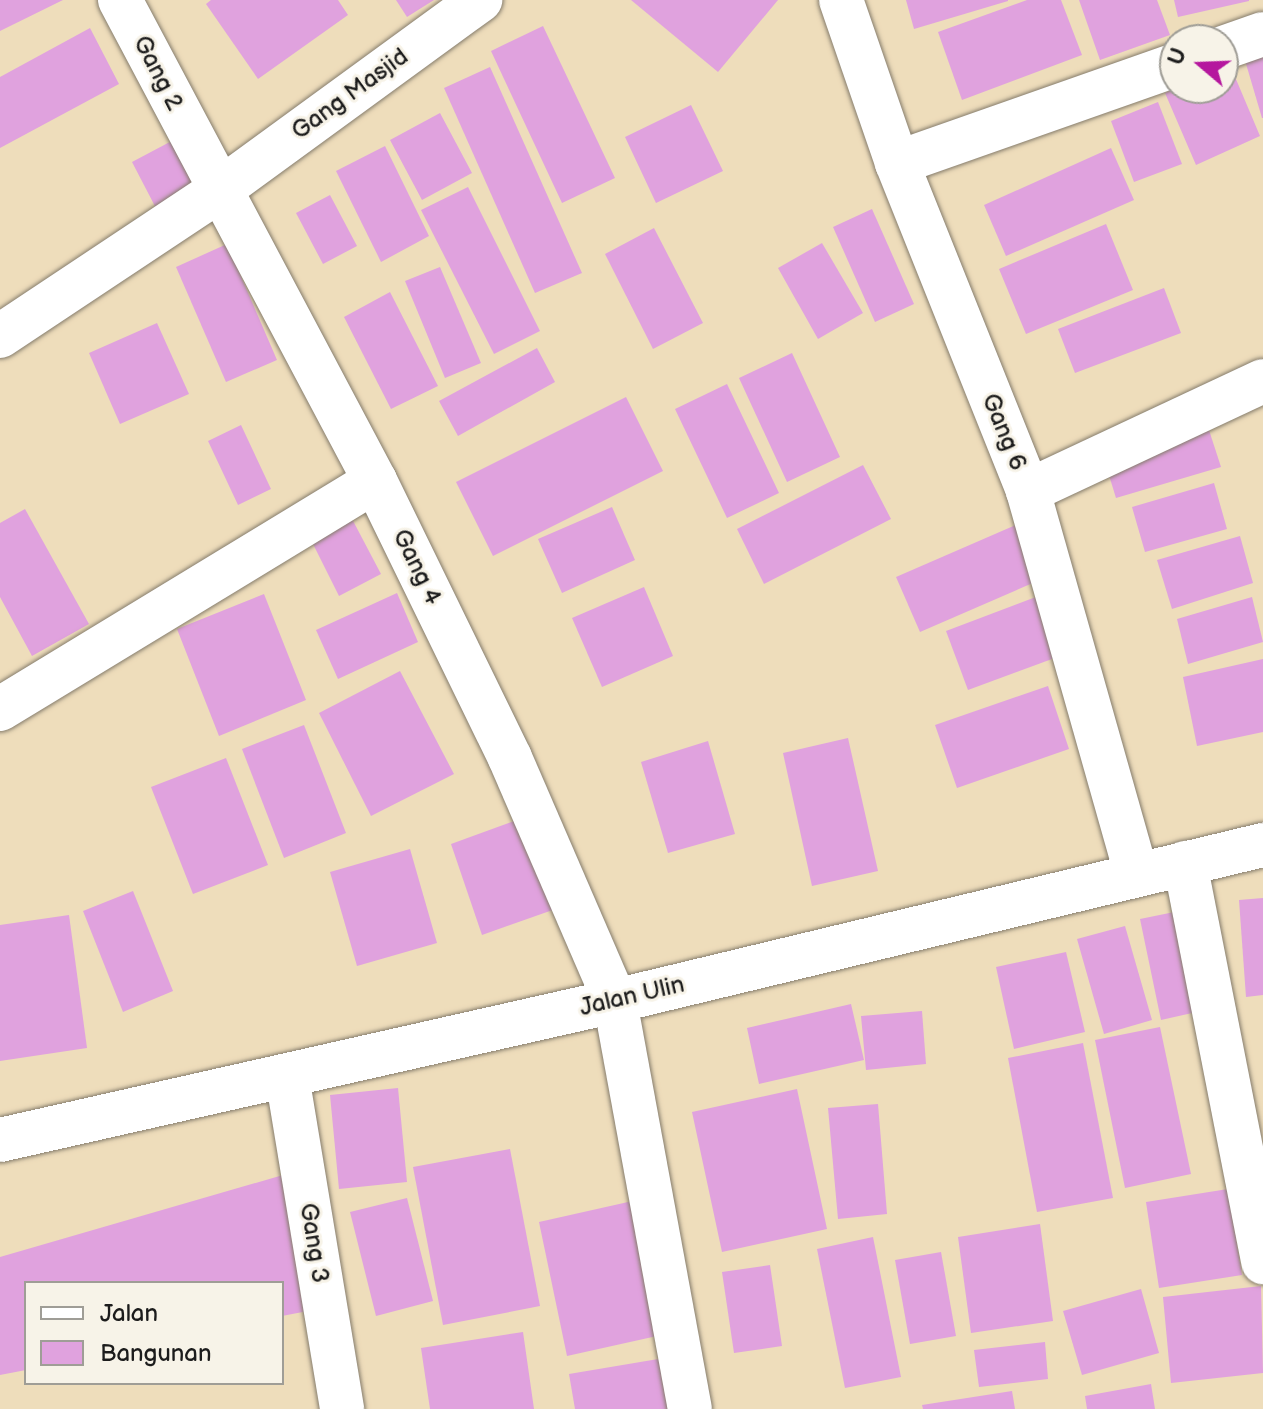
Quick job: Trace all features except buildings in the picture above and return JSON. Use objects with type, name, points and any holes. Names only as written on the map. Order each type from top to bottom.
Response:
[{"type":"street","name":"Gang 2","points":[[120,0],[195,146]]},
{"type":"street","name":"Gang Masjid","points":[[0,336],[221,189],[480,0]]},
{"type":"street","name":"Gang 6","points":[[841,0],[897,163],[1028,491],[1137,875]]},
{"type":"street","points":[[1239,42],[1263,34]]},
{"type":"street","points":[[897,163],[1159,71]]},
{"type":"street","name":"Gang 4","points":[[195,146],[221,189],[375,481],[510,758],[615,1001],[690,1409]]},
{"type":"street","points":[[1028,491],[1263,381]]},
{"type":"street","points":[[0,709],[375,481]]},
{"type":"street","name":"Jalan Ulin","points":[[0,1140],[615,1001],[1263,845]]},
{"type":"street","points":[[1185,863],[1261,1242]]},
{"type":"street","name":"Gang 3","points":[[287,1076],[342,1409]]}]
